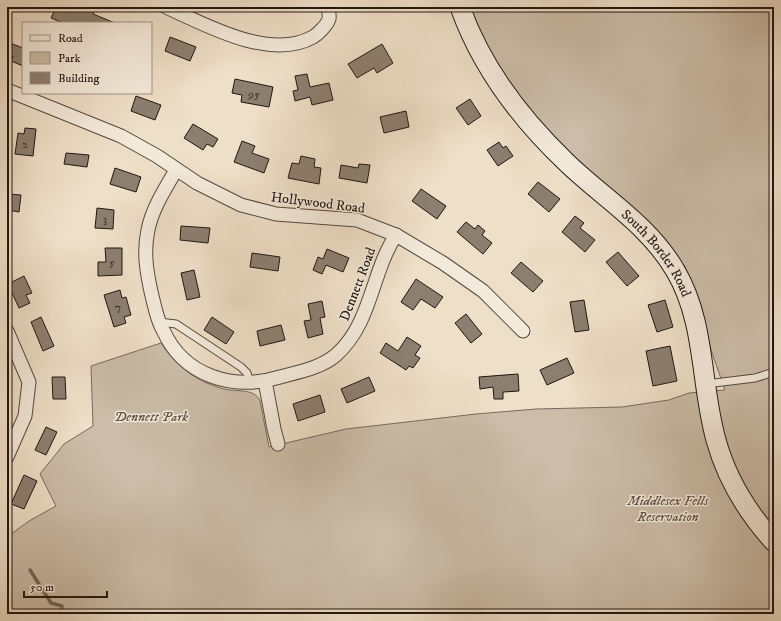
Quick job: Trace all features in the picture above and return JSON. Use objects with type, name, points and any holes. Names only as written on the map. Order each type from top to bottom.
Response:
[{"type":"main road","name":"South Border Road","points":[[460,7],[480,52],[501,87],[528,122],[566,162],[634,220],[667,257],[683,283],[691,304],[700,338],[715,439],[725,469],[742,501],[774,542]]},
{"type":"street","points":[[166,7],[238,37],[269,46],[304,42],[318,35],[328,13]]},
{"type":"street","name":"Hollywood Road","points":[[7,90],[122,136],[157,156],[176,170],[216,194],[248,207],[287,215],[349,219],[372,224],[396,235],[443,263],[483,291],[522,331]]},
{"type":"street","name":"Dennett Road","points":[[176,170],[153,213],[149,225],[146,244],[146,268],[159,322],[172,347],[184,359],[200,371],[223,380],[239,383],[265,381],[324,363],[345,346],[362,318],[388,248],[396,235]]},
{"type":"street","points":[[7,331],[29,382],[25,416],[7,457]]},
{"type":"street","points":[[265,381],[278,444]]},
{"type":"lane","points":[[159,322],[176,324],[242,367],[247,373],[250,383]]},
{"type":"lane","points":[[706,384],[755,378],[774,372]]},
{"type":"green space","name":"Middlesex Fells Reservation","points":[[470,7],[774,7],[774,614],[7,614],[7,537],[29,521],[56,506],[40,474],[64,444],[93,426],[91,366],[161,343],[180,366],[196,377],[214,386],[229,390],[250,392],[258,397],[269,447],[346,429],[476,414],[536,409],[622,407],[669,400],[689,393],[725,390],[711,350],[701,305],[685,267],[672,249],[556,142],[509,83],[482,36]]},
{"type":"building","points":[[56,7],[96,7],[93,14],[113,22],[61,22],[51,18]]},
{"type":"building","points":[[170,37],[196,47],[190,61],[165,51]]},
{"type":"building","points":[[7,42],[22,48],[22,66],[11,61],[13,56],[7,54]]},
{"type":"building","points":[[382,44],[393,63],[377,73],[374,68],[357,78],[348,64]]},
{"type":"building","points":[[307,74],[310,87],[329,83],[333,100],[312,105],[310,97],[295,101],[293,91],[298,90],[295,76]]},
{"type":"building","points":[[235,79],[273,87],[269,107],[241,102],[242,95],[232,93]]},
{"type":"building","points":[[136,96],[161,105],[155,120],[131,111]]},
{"type":"building","points":[[470,99],[481,116],[468,125],[456,108]]},
{"type":"building","points":[[406,111],[409,127],[384,133],[380,117]]},
{"type":"building","points":[[193,124],[218,139],[213,147],[207,144],[203,150],[184,138]]},
{"type":"building","points":[[25,128],[36,129],[33,156],[15,154],[18,133],[24,134]]},
{"type":"building","points":[[242,141],[255,146],[252,153],[269,159],[264,173],[234,162]]},
{"type":"building","points":[[499,142],[503,148],[506,146],[513,156],[498,166],[487,150]]},
{"type":"building","points":[[66,153],[89,155],[87,167],[64,164]]},
{"type":"building","points":[[301,156],[315,159],[314,167],[321,168],[319,184],[288,178],[292,163],[299,164]]},
{"type":"building","points":[[359,164],[370,165],[367,183],[339,178],[341,165],[358,168]]},
{"type":"building","points":[[115,168],[141,177],[136,192],[110,184]]},
{"type":"building","points":[[538,182],[560,199],[549,212],[528,194]]},
{"type":"building","points":[[421,189],[446,206],[437,219],[412,201]]},
{"type":"building","points":[[9,194],[21,195],[19,212],[8,210]]},
{"type":"building","points":[[97,208],[114,210],[113,229],[95,228]]},
{"type":"building","points":[[575,216],[584,223],[580,228],[595,240],[585,252],[562,232]]},
{"type":"building","points":[[466,222],[475,229],[478,225],[485,231],[482,235],[492,243],[483,254],[457,232]]},
{"type":"building","points":[[181,226],[210,228],[208,243],[180,240]]},
{"type":"building","points":[[105,248],[122,248],[122,275],[98,276],[98,262],[106,262]]},
{"type":"building","points":[[327,249],[349,258],[343,272],[326,265],[322,274],[313,270],[318,257],[323,259]]},
{"type":"building","points":[[618,252],[639,276],[627,286],[606,262]]},
{"type":"building","points":[[252,253],[280,257],[278,271],[250,267]]},
{"type":"building","points":[[521,262],[543,281],[533,292],[511,273]]},
{"type":"building","points":[[194,270],[200,297],[187,300],[181,273]]},
{"type":"building","points":[[24,276],[32,293],[26,295],[30,303],[19,308],[8,284]]},
{"type":"building","points":[[416,279],[443,297],[435,308],[421,299],[413,310],[401,302]]},
{"type":"building","points":[[120,290],[122,298],[126,297],[131,315],[124,317],[126,323],[114,327],[104,295]]},
{"type":"building","points":[[584,300],[589,330],[575,332],[570,302]]},
{"type":"building","points":[[665,300],[673,327],[657,332],[648,305]]},
{"type":"building","points":[[322,301],[325,317],[320,318],[323,334],[308,338],[304,321],[311,320],[308,304]]},
{"type":"building","points":[[466,314],[482,334],[471,343],[455,323]]},
{"type":"building","points":[[41,317],[54,346],[43,351],[31,322]]},
{"type":"building","points":[[212,317],[234,332],[226,344],[204,330]]},
{"type":"building","points":[[281,325],[285,340],[260,346],[257,331]]},
{"type":"building","points":[[407,337],[421,346],[415,355],[420,358],[413,368],[409,366],[406,370],[380,353],[386,343],[398,351]]},
{"type":"building","points":[[670,346],[677,381],[653,386],[646,351]]},
{"type":"building","points":[[567,358],[574,373],[547,385],[540,370]]},
{"type":"building","points":[[518,374],[519,391],[503,392],[503,399],[494,399],[493,387],[480,389],[479,377]]},
{"type":"building","points":[[52,377],[65,377],[66,399],[53,399]]},
{"type":"building","points":[[369,377],[375,391],[347,403],[341,389]]},
{"type":"building","points":[[320,395],[325,412],[298,421],[293,404]]},
{"type":"building","points":[[46,427],[57,432],[46,455],[35,450]]},
{"type":"building","points":[[24,475],[37,481],[24,509],[11,504]]},
{"type":"waterway","points":[[30,570],[51,603],[62,606],[60,614]]},
{"type":"park label","name":"Dennett Park","points":[[151,416]]}]
